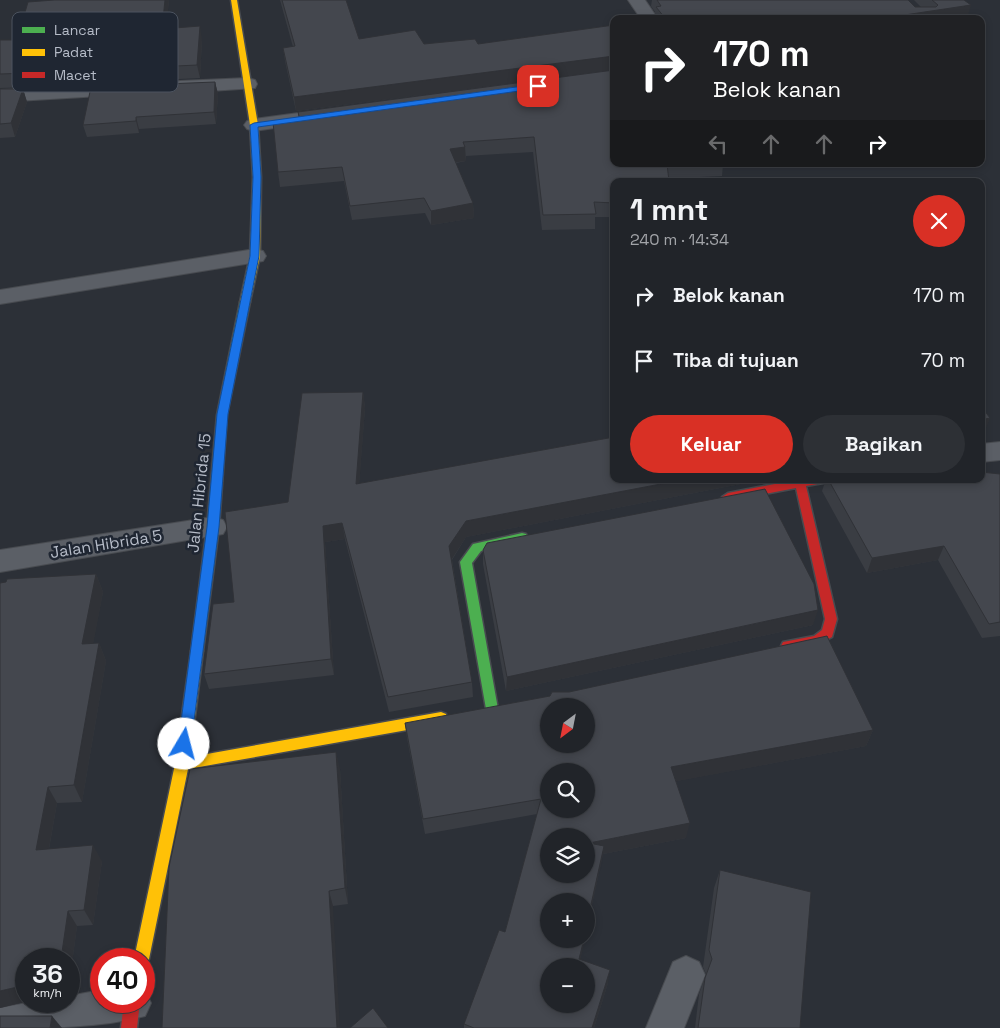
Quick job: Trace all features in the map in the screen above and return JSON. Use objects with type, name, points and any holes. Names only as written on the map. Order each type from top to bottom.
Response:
[{"type":"street","name":"Jalan Hibrida 15","points":[[143,948],[182,764],[213,527],[222,414],[255,256],[257,177],[254,125],[234,0]]},
{"type":"street","points":[[636,0],[647,15]]},
{"type":"street","points":[[178,87],[248,84]]},
{"type":"street","points":[[0,96],[77,92]]},
{"type":"street","points":[[254,125],[351,112]]},
{"type":"street","points":[[0,297],[255,256]]},
{"type":"street","points":[[985,453],[1000,451]]},
{"type":"street","points":[[712,500],[800,483],[831,619],[828,633],[817,640],[779,647]]},
{"type":"street","name":"Jalan Hibrida 5","points":[[0,561],[213,527]]},
{"type":"street","points":[[492,709],[466,562],[477,548],[536,535]]},
{"type":"street","points":[[182,764],[454,716]]},
{"type":"street","points":[[665,1028],[686,974]]},
{"type":"street","points":[[0,1027],[115,1013]]},
{"type":"building","points":[[54,0],[165,0],[164,12],[25,12],[28,2]]},
{"type":"building","points":[[282,0],[346,0],[359,39],[415,30],[424,44],[475,39],[478,44],[610,26],[610,57],[294,97],[283,48],[295,46]]},
{"type":"building","points":[[657,0],[908,0],[915,7],[936,7],[938,5],[932,0],[964,0],[971,5],[905,15],[663,15],[656,7],[661,6]]},
{"type":"building","points":[[200,26],[197,65],[178,66],[178,28]]},
{"type":"building","points":[[0,40],[12,40],[12,74],[0,74]]},
{"type":"building","points":[[610,71],[610,167],[667,167],[669,178],[610,178],[610,203],[594,202],[596,214],[543,215],[534,137],[463,142],[465,147],[450,149],[473,203],[431,211],[424,198],[350,206],[342,167],[278,172],[273,122],[300,120],[298,112]]},
{"type":"building","points":[[215,82],[214,112],[136,117],[136,121],[83,125],[90,92],[178,92],[178,83]]},
{"type":"building","points":[[0,89],[12,89],[12,92],[22,92],[11,123],[0,124]]},
{"type":"building","points":[[363,392],[356,484],[610,438],[610,483],[666,483],[466,521],[449,546],[472,682],[388,697],[342,523],[323,526],[331,659],[204,674],[213,604],[234,602],[225,512],[288,502],[302,393]]},
{"type":"building","points":[[985,411],[990,418],[985,419]]},
{"type":"building","points":[[985,472],[1000,474],[1000,622],[989,624],[944,546],[872,558],[830,483],[985,483]]},
{"type":"building","points":[[765,489],[814,584],[818,610],[507,677],[483,550],[487,543]]},
{"type":"building","points":[[96,574],[82,644],[99,643],[74,785],[48,787],[36,850],[93,845],[84,910],[68,911],[63,948],[15,948],[15,988],[0,991],[0,583],[6,582],[7,579]]},
{"type":"building","points":[[827,636],[873,730],[671,767],[690,823],[595,842],[595,828],[540,828],[540,883],[595,883],[595,844],[604,846],[594,893],[540,893],[540,948],[582,948],[579,958],[540,958],[540,1013],[595,1013],[595,965],[610,970],[592,1028],[474,1028],[464,1024],[499,930],[505,932],[540,803],[540,818],[595,818],[595,763],[540,763],[540,799],[423,819],[405,723],[550,696],[552,692],[569,692]]},
{"type":"building","points":[[336,752],[345,888],[329,891],[337,1028],[162,1028],[169,867],[190,769]]},
{"type":"building","points":[[720,870],[811,892],[800,1028],[698,1028],[705,978],[712,959],[709,950]]},
{"type":"building","points":[[373,1008],[388,1028],[350,1028]]},
{"type":"building","points":[[0,1016],[52,1016],[50,1028],[0,1028]]},
{"type":"traffic: fast","points":[[197,651],[213,527],[222,415],[245,302]]},
{"type":"traffic: fast","points":[[492,709],[466,562],[477,547],[522,537]]},
{"type":"traffic: slow","points":[[234,0],[254,125],[257,177],[255,256],[245,302]]},
{"type":"traffic: slow","points":[[143,948],[182,764],[197,651]]},
{"type":"traffic: slow","points":[[182,764],[441,718]]},
{"type":"traffic: jam","points":[[787,646],[817,640],[828,633],[831,619],[800,483]]},
{"type":"traffic: jam","points":[[728,497],[803,483]]},
{"type":"traffic: jam","points":[[129,1028],[131,1013]]},
{"type":"route","points":[[184,744],[213,527],[222,414],[255,256],[257,177],[254,125],[538,86]]}]
